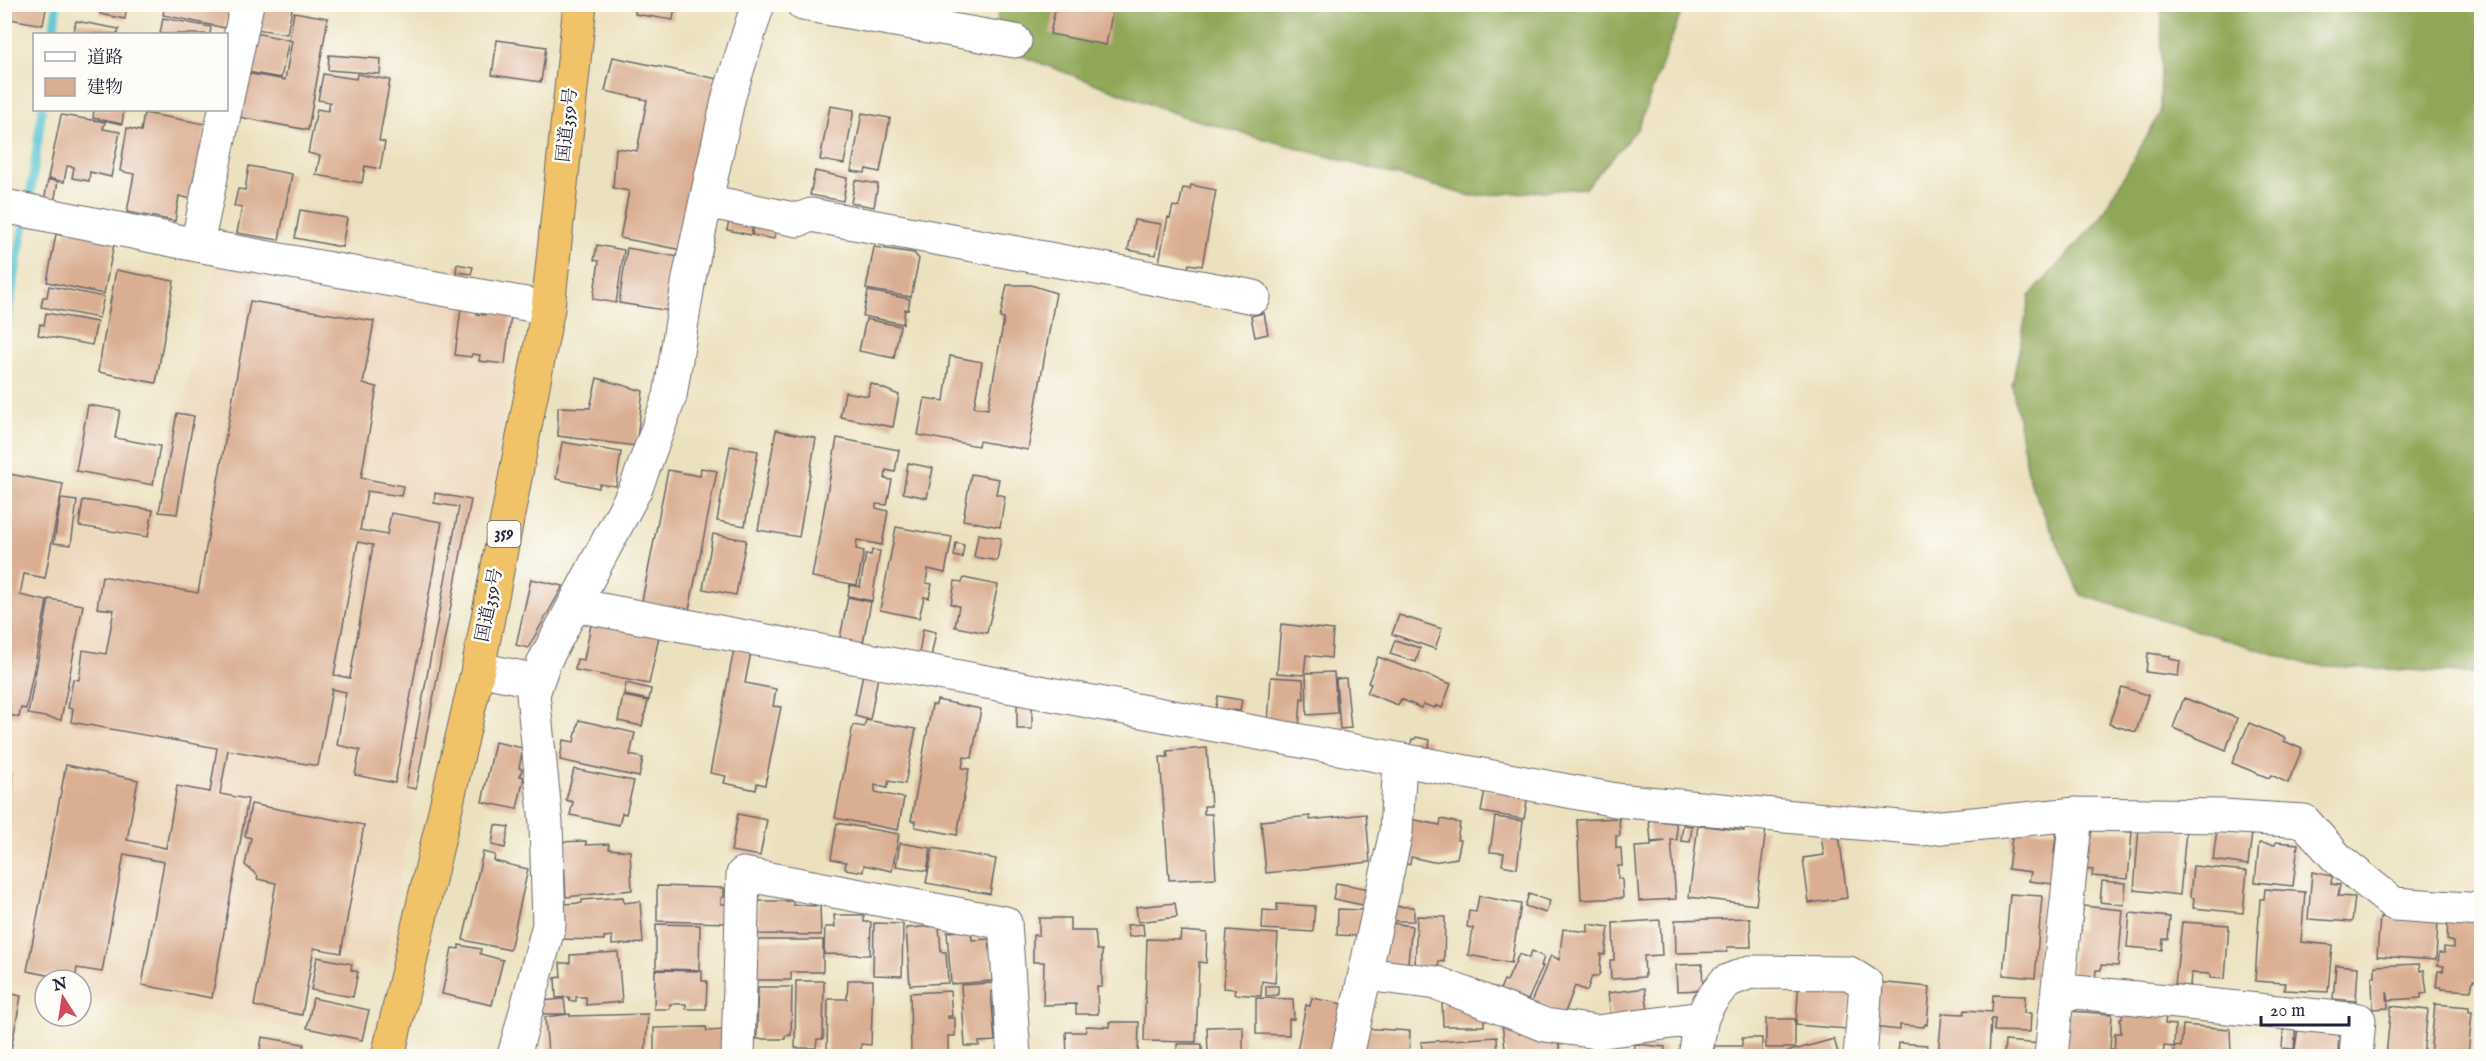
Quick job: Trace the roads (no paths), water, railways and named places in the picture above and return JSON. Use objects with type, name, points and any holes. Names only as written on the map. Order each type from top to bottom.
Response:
[{"type":"highway","name":"国道359号","points":[[388,1056],[478,669],[548,308],[580,4]]},
{"type":"street","points":[[228,94],[247,4]]},
{"type":"street","points":[[514,1056],[549,926],[546,823],[533,694],[544,662],[636,488],[670,396],[689,278],[729,96],[758,4]]},
{"type":"street","points":[[803,4],[1015,41]]},
{"type":"street","points":[[197,245],[225,111]]},
{"type":"street","points":[[706,201],[798,220],[811,215],[823,217],[1254,297]]},
{"type":"street","points":[[4,206],[197,245],[548,308]]},
{"type":"street","points":[[575,605],[1616,800],[1921,829],[2076,814],[2223,816],[2304,821],[2337,858],[2394,904],[2481,910]]},
{"type":"street","points":[[478,669],[537,681]]},
{"type":"street","points":[[1347,1056],[1396,832],[1400,760]]},
{"type":"street","points":[[2051,1056],[2076,814]]},
{"type":"street","points":[[738,1056],[744,874],[1005,923],[1014,1056]]},
{"type":"street","points":[[1695,1056],[1702,1018],[1709,1003],[1725,982],[1750,972],[1849,973],[1866,984],[1860,1056]]},
{"type":"street","points":[[1365,974],[1437,983],[1545,1025],[1597,1032],[1702,1018]]},
{"type":"street","points":[[2057,1000],[2075,992],[2359,1020],[2356,1056]]},
{"type":"waterway","points":[[53,33],[57,4]]},
{"type":"waterway","points":[[30,197],[42,111]]},
{"type":"waterway","points":[[4,336],[25,219]]}]
